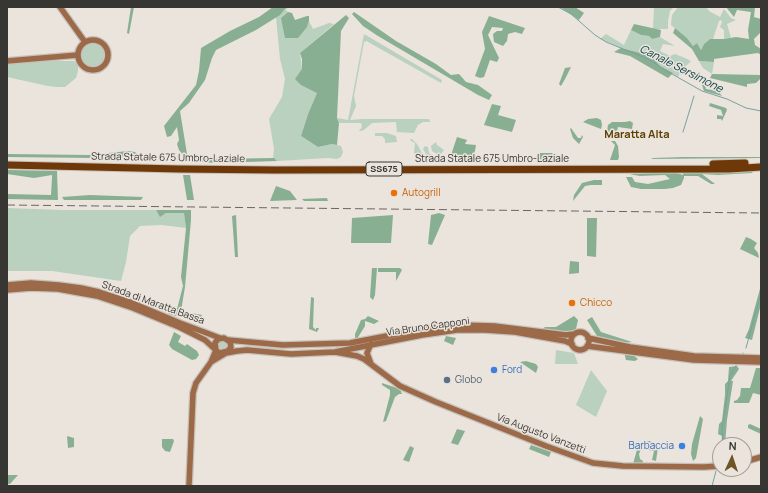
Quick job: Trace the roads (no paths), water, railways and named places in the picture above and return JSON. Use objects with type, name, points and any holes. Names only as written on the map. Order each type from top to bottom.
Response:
[{"type":"highway","name":"Strada Statale 675 Umbro-Laziale","points":[[7,160],[199,166],[684,164],[761,162]]},
{"type":"highway","name":"Strada Statale 675 Umbro-Laziale","points":[[7,165],[259,170],[729,169],[761,167]]},
{"type":"main road","points":[[60,7],[84,42]]},
{"type":"main road","points":[[93,39],[104,43],[109,52],[107,62],[99,69],[89,69],[80,62],[78,55],[84,42],[93,39]]},
{"type":"main road","points":[[7,61],[78,55]]},
{"type":"main road","name":"Strada di Maratta Bassa","points":[[7,285],[31,283],[58,285],[93,291],[130,302],[220,338]]},
{"type":"main road","name":"Strada di Maratta Bassa","points":[[7,290],[32,288],[58,289],[97,296],[133,308],[178,327],[206,340],[216,350]]},
{"type":"main road","name":"Via Bruno Capponi","points":[[228,340],[283,345],[336,344],[372,340],[434,327],[459,325],[494,326],[566,335],[578,332],[584,333],[588,338],[630,347],[694,356],[761,358]]},
{"type":"main road","name":"Via Bruno Capponi","points":[[226,353],[247,350],[291,354],[335,352],[422,335],[457,330],[485,330],[515,332],[565,341],[578,349],[583,349],[587,346],[694,360],[761,362]]},
{"type":"main road","points":[[572,344],[574,334]]},
{"type":"main road","points":[[189,486],[193,393],[196,382],[211,362],[216,350],[215,343],[220,338],[228,340],[231,347],[226,353],[211,362]]},
{"type":"main road","points":[[587,346],[588,338]]},
{"type":"main road","points":[[335,352],[338,348],[336,344]]},
{"type":"main road","points":[[371,344],[367,353],[371,364]]},
{"type":"main road","points":[[216,350],[220,353],[226,353]]},
{"type":"main road","name":"Via Augusto Vanzetti","points":[[335,352],[357,356],[371,364],[400,386],[436,402],[593,463],[623,466],[712,466]]},
{"type":"waterway","name":"Canale Sersimone","points":[[558,7],[571,14],[595,35],[606,42],[648,59],[702,91],[727,99],[746,108],[761,111]]},
{"type":"waterway","points":[[683,132],[694,96]]},
{"type":"waterway","points":[[746,348],[761,293]]},
{"type":"waterway","points":[[722,437],[722,429],[730,376],[737,364]]},
{"type":"waterway","points":[[712,486],[714,477]]},
{"type":"railway","points":[[7,205],[761,213]]},
{"type":"place","name":"Autogrill","points":[[394,193]]},
{"type":"place","name":"Chicco","points":[[572,303]]},
{"type":"place","name":"Ford","points":[[494,370]]},
{"type":"place","name":"Globo","points":[[447,380]]},
{"type":"place","name":"Barbaccia","points":[[682,446]]},
{"type":"district","name":"Maratta Alta","points":[[637,135]]}]
